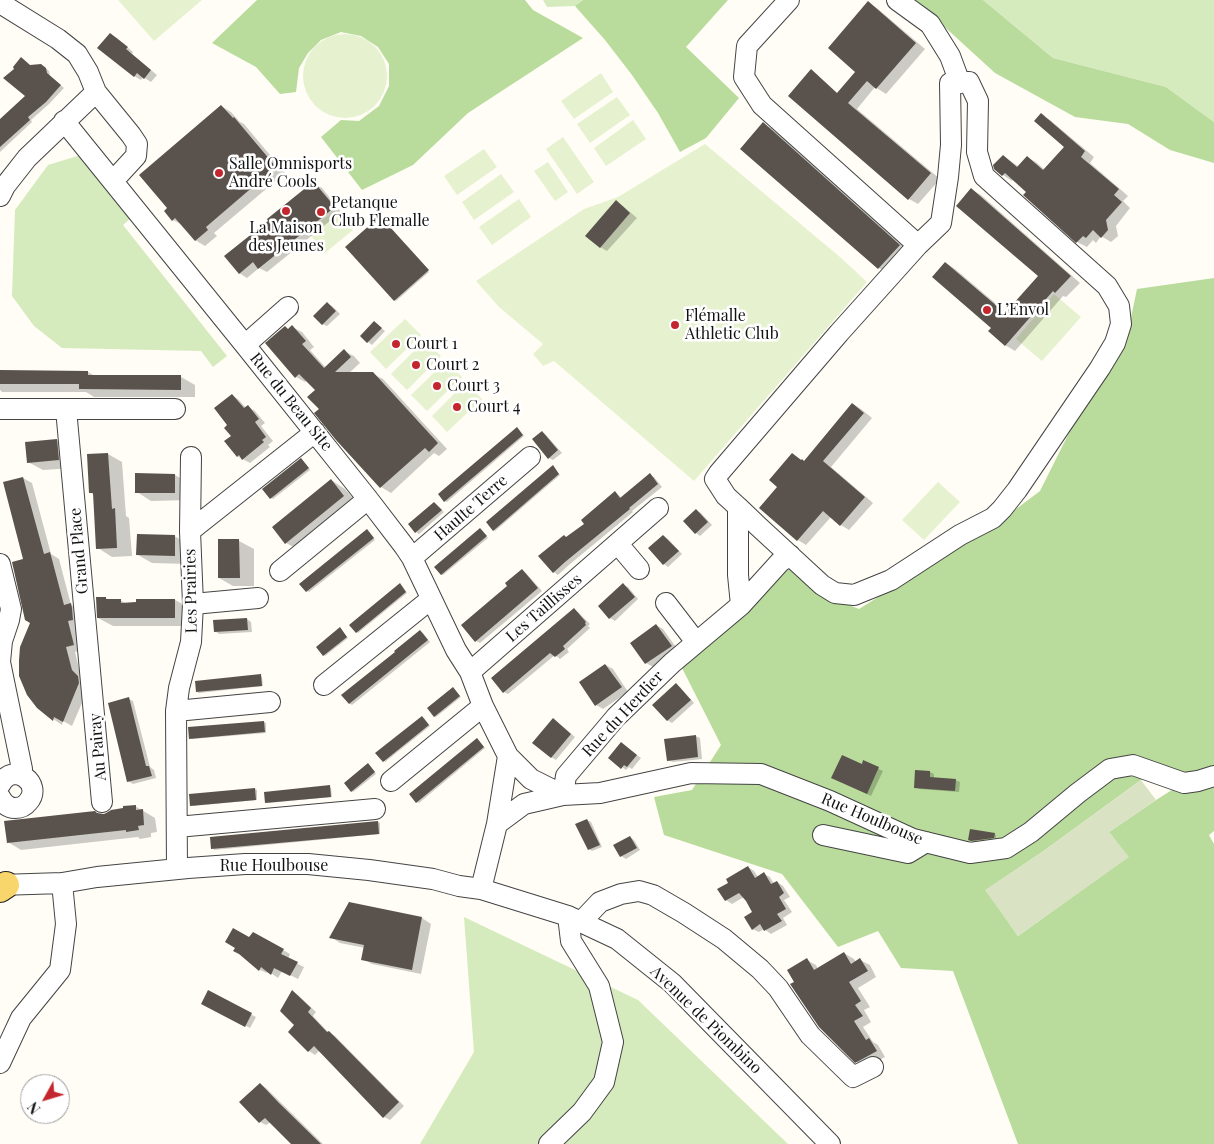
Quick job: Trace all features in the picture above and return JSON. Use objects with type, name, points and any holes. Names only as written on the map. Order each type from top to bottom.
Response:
[{"type":"street","points":[[789,0],[747,46],[744,77],[762,105],[918,244]]},
{"type":"street","points":[[897,0],[930,24],[950,56],[960,83]]},
{"type":"street","points":[[0,3],[58,39],[77,54],[88,72],[96,92],[137,144],[136,156],[112,181]]},
{"type":"street","points":[[969,82],[978,101],[977,152],[984,176],[1107,286],[1119,306],[1121,324],[1115,343],[1017,490],[993,518],[960,535],[891,580],[854,595],[834,593],[822,585],[726,496],[715,479],[839,333],[918,244],[941,223],[951,144],[950,84],[960,83],[969,82]]},
{"type":"street","points":[[0,196],[5,186],[27,158],[96,92]]},
{"type":"street","name":"Rue du Beau Site","points":[[64,121],[315,432],[404,546],[412,558],[456,650],[470,672],[483,706]]},
{"type":"street","points":[[245,345],[288,307]]},
{"type":"street","points":[[0,409],[175,409]]},
{"type":"street","name":"Grand Place","points":[[66,410],[93,692]]},
{"type":"street","name":"Les Prairies","points":[[177,869],[176,711],[179,688],[191,642],[193,604],[190,531],[315,432]]},
{"type":"street","points":[[190,531],[191,457]]},
{"type":"street","name":"Haulte Terre","points":[[412,558],[530,457]]},
{"type":"street","points":[[280,571],[368,499]]},
{"type":"street","points":[[738,507],[738,575],[741,605]]},
{"type":"street","name":"Les Taillisses","points":[[470,672],[658,508]]},
{"type":"street","points":[[618,544],[639,569]]},
{"type":"street","name":"Rue du Herdier","points":[[562,795],[566,776],[616,717],[672,663],[741,605],[780,562],[790,555]]},
{"type":"street","points":[[0,564],[11,609],[2,641],[0,662],[22,769],[21,775]]},
{"type":"street","points":[[193,604],[258,598]]},
{"type":"street","points":[[324,685],[431,599]]},
{"type":"street","points":[[666,603],[696,642]]},
{"type":"street","name":"Au Pairay","points":[[93,692],[102,802]]},
{"type":"street","points":[[176,711],[270,702]]},
{"type":"street","points":[[391,781],[483,706],[508,756],[531,779],[562,795]]},
{"type":"street","points":[[481,889],[497,824],[508,756]]},
{"type":"street","name":"Rue Houlbouse","points":[[497,824],[524,804],[562,795],[600,793],[691,773],[761,774],[913,839],[970,853],[1006,848],[1031,832],[1110,769],[1133,765],[1184,783],[1214,776]]},
{"type":"street","points":[[0,785],[7,776],[21,775],[29,780],[33,789],[31,799],[22,807],[10,808],[5,805],[0,797]]},
{"type":"street","points":[[177,827],[375,809]]},
{"type":"street","points":[[823,835],[908,853],[926,842]]},
{"type":"street","name":"Rue Houlbouse","points":[[2,885],[62,883],[97,877],[245,864],[308,864],[433,879],[459,886],[481,889]]},
{"type":"street","points":[[0,1063],[21,1018],[60,970],[66,924],[62,883]]},
{"type":"street","name":"Avenue de Piombino","points":[[481,889],[574,919],[617,939],[672,983],[830,1144]]},
{"type":"street","points":[[549,1144],[582,1112],[604,1082],[613,1042],[598,986],[570,940],[574,919],[600,902],[621,894],[639,891],[653,895],[724,939],[760,969],[778,988],[810,1036],[852,1077],[873,1067]]},
{"type":"green space","points":[[118,0],[202,0],[154,41]]},
{"type":"green space","points":[[257,0],[525,0],[533,10],[583,38],[468,113],[413,165],[362,190],[321,137],[341,120],[359,121],[379,106],[389,86],[389,64],[378,47],[361,36],[341,32],[321,40],[308,53],[299,68],[296,92],[280,94],[256,67],[212,43]]},
{"type":"green space","points":[[543,0],[583,0],[575,6],[547,7]]},
{"type":"green space","points":[[583,0],[728,0],[686,47],[739,98],[706,138],[680,152],[658,113],[632,75],[575,6]]},
{"type":"green space","points":[[911,0],[983,0],[1053,58],[1166,87],[1214,122],[1214,163],[1170,150],[1128,124],[1075,117],[995,73],[925,9]]},
{"type":"green space","points":[[983,0],[1214,0],[1214,122],[1166,87],[1053,58]]},
{"type":"green space","points":[[345,34],[361,37],[375,46],[384,60],[387,76],[384,92],[375,106],[361,115],[345,118],[329,115],[315,106],[306,92],[303,76],[306,60],[315,46],[329,37]]},
{"type":"green space","points":[[601,73],[613,92],[574,119],[561,101]]},
{"type":"green space","points":[[617,97],[630,115],[590,143],[577,124]]},
{"type":"green space","points":[[633,120],[646,139],[606,166],[594,148]]},
{"type":"green space","points":[[563,137],[594,182],[577,194],[546,149]]},
{"type":"green space","name":"Flémalle Athletic Club","points":[[705,144],[840,257],[867,282],[694,481],[554,361],[543,366],[533,354],[543,344],[499,307],[476,281],[584,209],[618,197]]},
{"type":"green space","points":[[484,149],[497,167],[457,195],[444,176]]},
{"type":"green space","points":[[84,154],[130,219],[123,225],[227,356],[213,367],[201,351],[62,348],[34,326],[12,296],[15,210],[48,165]]},
{"type":"green space","points":[[548,162],[568,192],[555,201],[534,171]]},
{"type":"green space","points":[[501,174],[514,192],[474,220],[462,202]]},
{"type":"green space","points":[[519,199],[531,217],[492,245],[479,227]]},
{"type":"green space","points":[[336,209],[353,230],[325,253],[308,232]]},
{"type":"green space","points":[[1214,278],[1214,831],[1209,835],[1214,844],[1214,1144],[1018,1144],[953,971],[901,968],[878,931],[838,947],[782,874],[664,835],[654,797],[692,790],[721,745],[682,668],[753,600],[790,568],[829,597],[859,609],[999,522],[1040,491],[1082,407],[1128,332],[1137,289]],"holes":[[[1153,772],[1183,783],[1109,832],[1128,857],[1018,936],[986,890]]]},
{"type":"green space","points":[[1054,294],[1081,317],[1042,361],[1016,339]]},
{"type":"green space","name":"Court 1","points":[[405,319],[421,335],[386,369],[370,352]]},
{"type":"green space","name":"Court 2","points":[[425,340],[441,356],[407,390],[391,374]]},
{"type":"green space","name":"Court 3","points":[[446,361],[462,377],[427,411],[411,395]]},
{"type":"green space","name":"Court 4","points":[[466,382],[482,399],[447,432],[432,416]]},
{"type":"green space","points":[[938,482],[960,502],[924,540],[902,520]]},
{"type":"green space","points":[[1141,780],[1156,800],[1109,832],[1129,857],[1018,936],[985,890],[1045,850]]},
{"type":"green space","points":[[464,917],[638,1000],[788,1144],[420,1144],[474,1052]]},
{"type":"building","points":[[868,1],[916,43],[876,89],[867,81],[848,103],[931,173],[908,200],[788,96],[811,69],[837,93],[855,72],[828,48]]},
{"type":"building","points":[[110,33],[128,47],[126,49],[151,70],[144,79],[137,73],[134,77],[97,48]]},
{"type":"building","points":[[21,57],[30,65],[41,64],[46,68],[47,73],[61,85],[46,102],[28,117],[30,120],[0,147],[0,119],[25,96],[3,78],[14,69],[13,67]]},
{"type":"building","name":"Salle Omnisports André Cools","points":[[221,105],[234,117],[276,167],[206,227],[208,230],[195,241],[175,218],[172,221],[164,211],[167,208],[139,175]]},
{"type":"building","points":[[1041,113],[1085,151],[1081,157],[1119,189],[1114,195],[1122,202],[1106,220],[1108,230],[1101,238],[1093,230],[1086,238],[1083,236],[1076,243],[1023,195],[1026,192],[1005,173],[1002,176],[994,169],[993,165],[1003,155],[1017,167],[1027,156],[1043,170],[1064,147],[1034,121]]},
{"type":"building","points":[[763,122],[900,245],[878,269],[740,149]]},
{"type":"building","points":[[314,182],[335,207],[258,269],[253,262],[239,274],[224,256]]},
{"type":"building","points":[[971,188],[1071,276],[1055,293],[1053,291],[1005,346],[988,331],[991,328],[932,277],[945,262],[1005,313],[1038,276],[956,206]]},
{"type":"building","points":[[616,200],[630,213],[600,248],[585,236]]},
{"type":"building","points":[[380,216],[429,270],[394,301],[345,247]]},
{"type":"building","points":[[327,302],[336,311],[322,325],[313,316]]},
{"type":"building","points":[[374,321],[382,328],[367,343],[360,336]]},
{"type":"building","points":[[292,325],[306,341],[302,344],[324,368],[344,349],[351,357],[335,372],[373,372],[438,443],[429,452],[425,448],[380,488],[314,413],[319,409],[307,397],[315,390],[299,374],[295,378],[265,343],[285,326],[288,329]]},
{"type":"building","points":[[0,370],[88,371],[88,375],[181,375],[181,390],[79,389],[79,384],[0,384]]},
{"type":"building","points":[[232,394],[244,408],[248,405],[259,419],[255,422],[266,437],[262,440],[264,442],[242,460],[239,455],[237,457],[224,441],[231,436],[224,428],[227,425],[214,408]]},
{"type":"building","points":[[852,403],[864,413],[823,461],[865,497],[840,526],[823,511],[797,541],[759,508],[777,487],[769,480],[792,453],[804,461]]},
{"type":"building","points":[[517,427],[523,435],[444,502],[438,494]]},
{"type":"building","points":[[542,431],[558,450],[548,459],[532,439]]},
{"type":"building","points":[[57,439],[59,460],[27,463],[25,442]]},
{"type":"building","points":[[108,453],[112,509],[115,508],[117,548],[96,549],[93,493],[89,493],[87,454]]},
{"type":"building","points":[[301,458],[309,468],[270,499],[262,489]]},
{"type":"building","points":[[553,465],[559,474],[493,531],[486,522]]},
{"type":"building","points":[[135,473],[175,474],[175,493],[135,493]]},
{"type":"building","points":[[650,473],[658,484],[553,573],[538,556],[564,535],[566,537],[584,524],[581,520],[615,491],[620,498]]},
{"type":"building","points":[[23,477],[44,554],[50,552],[64,605],[71,603],[72,608],[73,620],[68,621],[74,645],[66,647],[72,670],[78,676],[79,683],[63,722],[54,717],[53,721],[37,708],[27,695],[19,676],[20,647],[30,623],[25,620],[12,562],[23,559],[3,482]]},
{"type":"building","points":[[331,479],[344,496],[285,544],[272,527]]},
{"type":"building","points":[[434,502],[442,510],[415,533],[408,524]]},
{"type":"building","points":[[696,509],[708,522],[695,534],[683,521]]},
{"type":"building","points":[[480,528],[487,536],[441,575],[434,567]]},
{"type":"building","points":[[367,529],[374,538],[306,592],[299,584]]},
{"type":"building","points":[[137,534],[175,535],[175,556],[136,555]]},
{"type":"building","points":[[663,535],[679,551],[663,565],[648,548]]},
{"type":"building","points":[[218,539],[239,539],[240,578],[218,578]]},
{"type":"building","points":[[522,569],[538,588],[475,642],[461,625],[507,586],[505,583]]},
{"type":"building","points":[[400,583],[406,592],[356,633],[349,625]]},
{"type":"building","points":[[623,583],[635,597],[609,619],[598,606]]},
{"type":"building","points":[[96,597],[121,599],[121,603],[136,602],[136,599],[175,599],[175,618],[97,618]]},
{"type":"building","points":[[574,608],[586,622],[586,625],[563,646],[565,649],[555,657],[550,653],[503,693],[491,678]]},
{"type":"building","points":[[247,618],[248,630],[214,632],[213,620]]},
{"type":"building","points":[[656,624],[672,646],[645,664],[630,643]]},
{"type":"building","points":[[340,627],[347,637],[323,656],[316,647]]},
{"type":"building","points":[[420,630],[428,640],[349,704],[341,695]]},
{"type":"building","points":[[605,664],[622,687],[595,706],[579,682]]},
{"type":"building","points":[[261,674],[262,686],[196,692],[195,681]]},
{"type":"building","points":[[676,683],[691,700],[667,721],[652,705]]},
{"type":"building","points":[[453,687],[460,696],[434,717],[427,708]]},
{"type":"building","points":[[129,697],[146,766],[149,766],[152,776],[127,782],[108,703]]},
{"type":"building","points":[[422,716],[429,725],[383,762],[375,753]]},
{"type":"building","points":[[553,718],[571,734],[551,758],[532,743]]},
{"type":"building","points":[[264,721],[265,732],[189,739],[188,727]]},
{"type":"building","points":[[696,735],[698,757],[667,761],[664,739]]},
{"type":"building","points":[[477,738],[484,747],[416,803],[409,794]]},
{"type":"building","points":[[621,742],[637,755],[627,767],[624,765],[621,769],[608,758]]},
{"type":"building","points":[[842,755],[862,764],[863,760],[879,767],[867,794],[831,778]]},
{"type":"building","points":[[368,763],[375,772],[351,792],[344,783]]},
{"type":"building","points":[[915,770],[930,771],[930,777],[956,779],[955,791],[914,788]]},
{"type":"building","points":[[330,785],[331,797],[265,803],[264,792]]},
{"type":"building","points":[[255,788],[256,800],[190,806],[189,794]]},
{"type":"building","points":[[136,805],[136,810],[143,809],[144,825],[138,826],[139,830],[7,843],[4,821],[95,811],[104,814],[111,810],[123,808],[123,806]]},
{"type":"building","points":[[587,819],[600,845],[588,850],[575,824]]},
{"type":"building","points":[[378,821],[379,834],[211,849],[210,837]]},
{"type":"building","points":[[970,829],[995,833],[994,838],[968,840]]},
{"type":"building","points":[[630,836],[637,848],[620,857],[613,845]]},
{"type":"building","points":[[748,866],[755,878],[764,872],[771,884],[777,881],[784,893],[779,897],[786,909],[777,914],[782,921],[764,931],[760,924],[752,930],[744,917],[752,912],[739,893],[725,901],[717,889],[728,883],[726,879]]},
{"type":"building","points":[[349,902],[422,917],[412,970],[361,960],[364,945],[329,938]]},
{"type":"building","points":[[233,928],[249,937],[253,932],[284,949],[281,954],[298,962],[290,976],[274,968],[271,975],[261,967],[259,971],[233,951],[235,948],[225,942]]},
{"type":"building","points":[[844,952],[851,964],[860,958],[868,971],[849,982],[861,1001],[855,1005],[863,1016],[854,1021],[866,1040],[869,1038],[877,1051],[855,1063],[819,1027],[790,984],[794,982],[787,970],[807,958],[814,970]]},
{"type":"building","points":[[208,990],[252,1013],[245,1027],[201,1004]]},
{"type":"building","points":[[292,990],[311,1008],[308,1012],[327,1032],[329,1031],[399,1102],[383,1118],[314,1046],[308,1052],[288,1032],[294,1025],[280,1011]]},
{"type":"building","points":[[260,1083],[321,1144],[291,1144],[265,1118],[259,1123],[239,1102]]},
{"type":"place","name":"Salle Omnisports André Cools","points":[[219,173]]},
{"type":"place","name":"La Maison des Jeunes","points":[[286,211]]},
{"type":"place","name":"Petanque Club Flemalle","points":[[321,212]]},
{"type":"place","name":"L’Envol","points":[[987,310]]},
{"type":"place","name":"Flémalle Athletic Club","points":[[675,325]]},
{"type":"place","name":"Court 1","points":[[396,344]]},
{"type":"place","name":"Court 2","points":[[416,365]]},
{"type":"place","name":"Court 3","points":[[437,386]]},
{"type":"place","name":"Court 4","points":[[457,407]]}]
